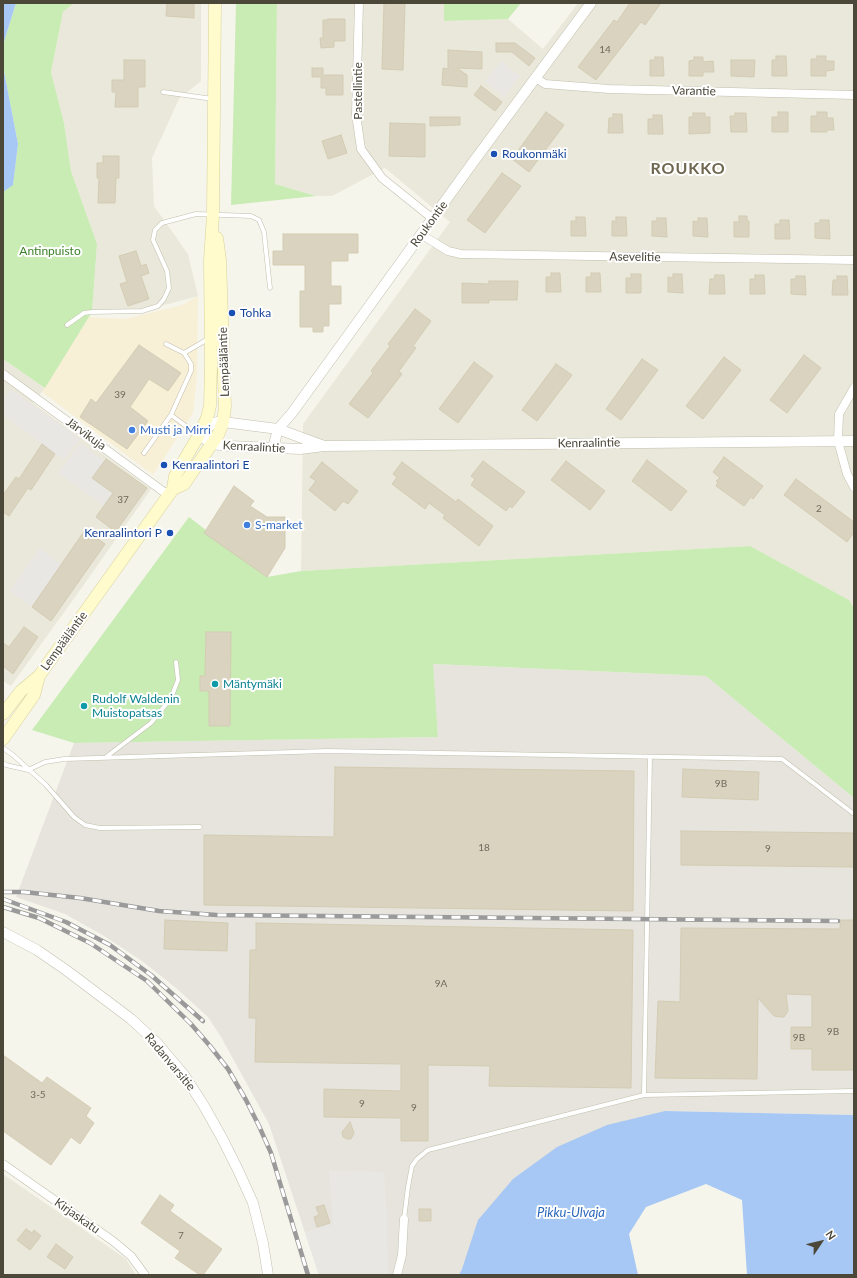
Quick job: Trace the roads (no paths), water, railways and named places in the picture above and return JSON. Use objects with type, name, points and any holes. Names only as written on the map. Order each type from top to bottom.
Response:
[{"type":"main road","name":"Lempääläntie","points":[[3,714],[21,691],[39,676],[170,492],[175,476],[199,436],[207,418],[210,406],[210,260],[213,215],[215,3]]},
{"type":"main road","name":"Lempääläntie","points":[[170,492],[184,484],[218,435],[223,422],[225,407],[220,268],[213,215]]},
{"type":"main road","name":"Lempääläntie","points":[[3,739],[34,695],[39,676]]},
{"type":"street","name":"Pastellintie","points":[[359,3],[356,114],[361,149],[382,178],[433,219]]},
{"type":"street","name":"Roukontie","points":[[273,448],[278,429],[292,413],[592,3]]},
{"type":"street","name":"Varantie","points":[[536,78],[545,84],[609,89],[854,94]]},
{"type":"street","name":"Asevelitie","points":[[422,235],[448,251],[461,254],[854,260]]},
{"type":"street","name":"Järvikuja","points":[[3,374],[170,492]]},
{"type":"street","points":[[854,388],[839,414],[838,441],[846,474],[854,487]]},
{"type":"street","name":"Kenraalintie","points":[[324,446],[278,429],[223,422],[212,424],[199,436],[212,444],[300,449],[324,446],[854,441]]},
{"type":"street","name":"Radanvarsitie","points":[[3,932],[37,950],[66,970],[131,1020],[156,1043],[184,1075],[222,1138],[253,1203],[263,1243],[268,1275]]},
{"type":"street","name":"Kirjaskatu","points":[[3,1164],[113,1241],[131,1256],[145,1275]]},
{"type":"street","points":[[397,1275],[402,1255],[404,1219]]},
{"type":"lane","points":[[163,92],[214,99]]},
{"type":"lane","points":[[67,325],[84,314],[92,312],[142,311],[158,306],[164,299],[169,288],[167,271],[153,240],[155,230],[162,223],[196,214],[251,216],[258,220],[264,232],[270,288]]},
{"type":"lane","points":[[184,353],[210,338]]},
{"type":"lane","points":[[144,452],[171,415],[191,371],[191,364],[184,353],[166,344]]},
{"type":"lane","points":[[171,415],[199,436]]},
{"type":"lane","points":[[105,757],[150,723],[172,698],[178,680],[176,662]]},
{"type":"lane","points":[[3,748],[13,755],[46,785],[74,817],[85,825],[100,828],[200,827]]},
{"type":"lane","points":[[3,762],[6,765],[28,770],[45,762],[64,759],[327,751],[782,760],[854,814]]},
{"type":"lane","points":[[644,1095],[650,757]]},
{"type":"lane","points":[[404,1219],[412,1166],[416,1159],[428,1150],[644,1095],[854,1091]]},
{"type":"water","points":[[3,3],[16,3],[3,45]]},
{"type":"water","points":[[3,66],[18,144],[13,185],[3,192]]},
{"type":"water","name":"Pikku-Ulvaja","points":[[665,1111],[854,1115],[854,1275],[747,1275],[742,1200],[706,1184],[646,1207],[629,1234],[638,1275],[459,1275],[478,1220],[513,1179],[557,1147],[607,1125]]},
{"type":"railway","points":[[3,892],[24,892],[80,898],[159,911],[217,915],[838,921]]},
{"type":"railway","points":[[3,899],[66,922],[110,945],[151,975],[203,1021]]},
{"type":"railway","points":[[3,907],[39,918],[90,943],[147,981],[191,1024],[210,1046],[228,1069],[246,1100],[271,1153],[308,1275]]},
{"type":"place","name":"Roukonmäki","points":[[494,154]]},
{"type":"place","name":"Tohka","points":[[232,313]]},
{"type":"place","name":"Musti ja Mirri","points":[[132,430]]},
{"type":"place","name":"Kenraalintori E","points":[[164,465]]},
{"type":"place","name":"S-market","points":[[247,525]]},
{"type":"place","name":"Kenraalintori P","points":[[170,533]]},
{"type":"place","name":"Mäntymäki","points":[[215,684]]},
{"type":"place","name":"Rudolf Waldenin Muistopatsas","points":[[84,706]]},
{"type":"district","name":"ROUKKO","points":[[688,169]]},
{"type":"park label","name":"Antinpuisto","points":[[50,251]]}]
